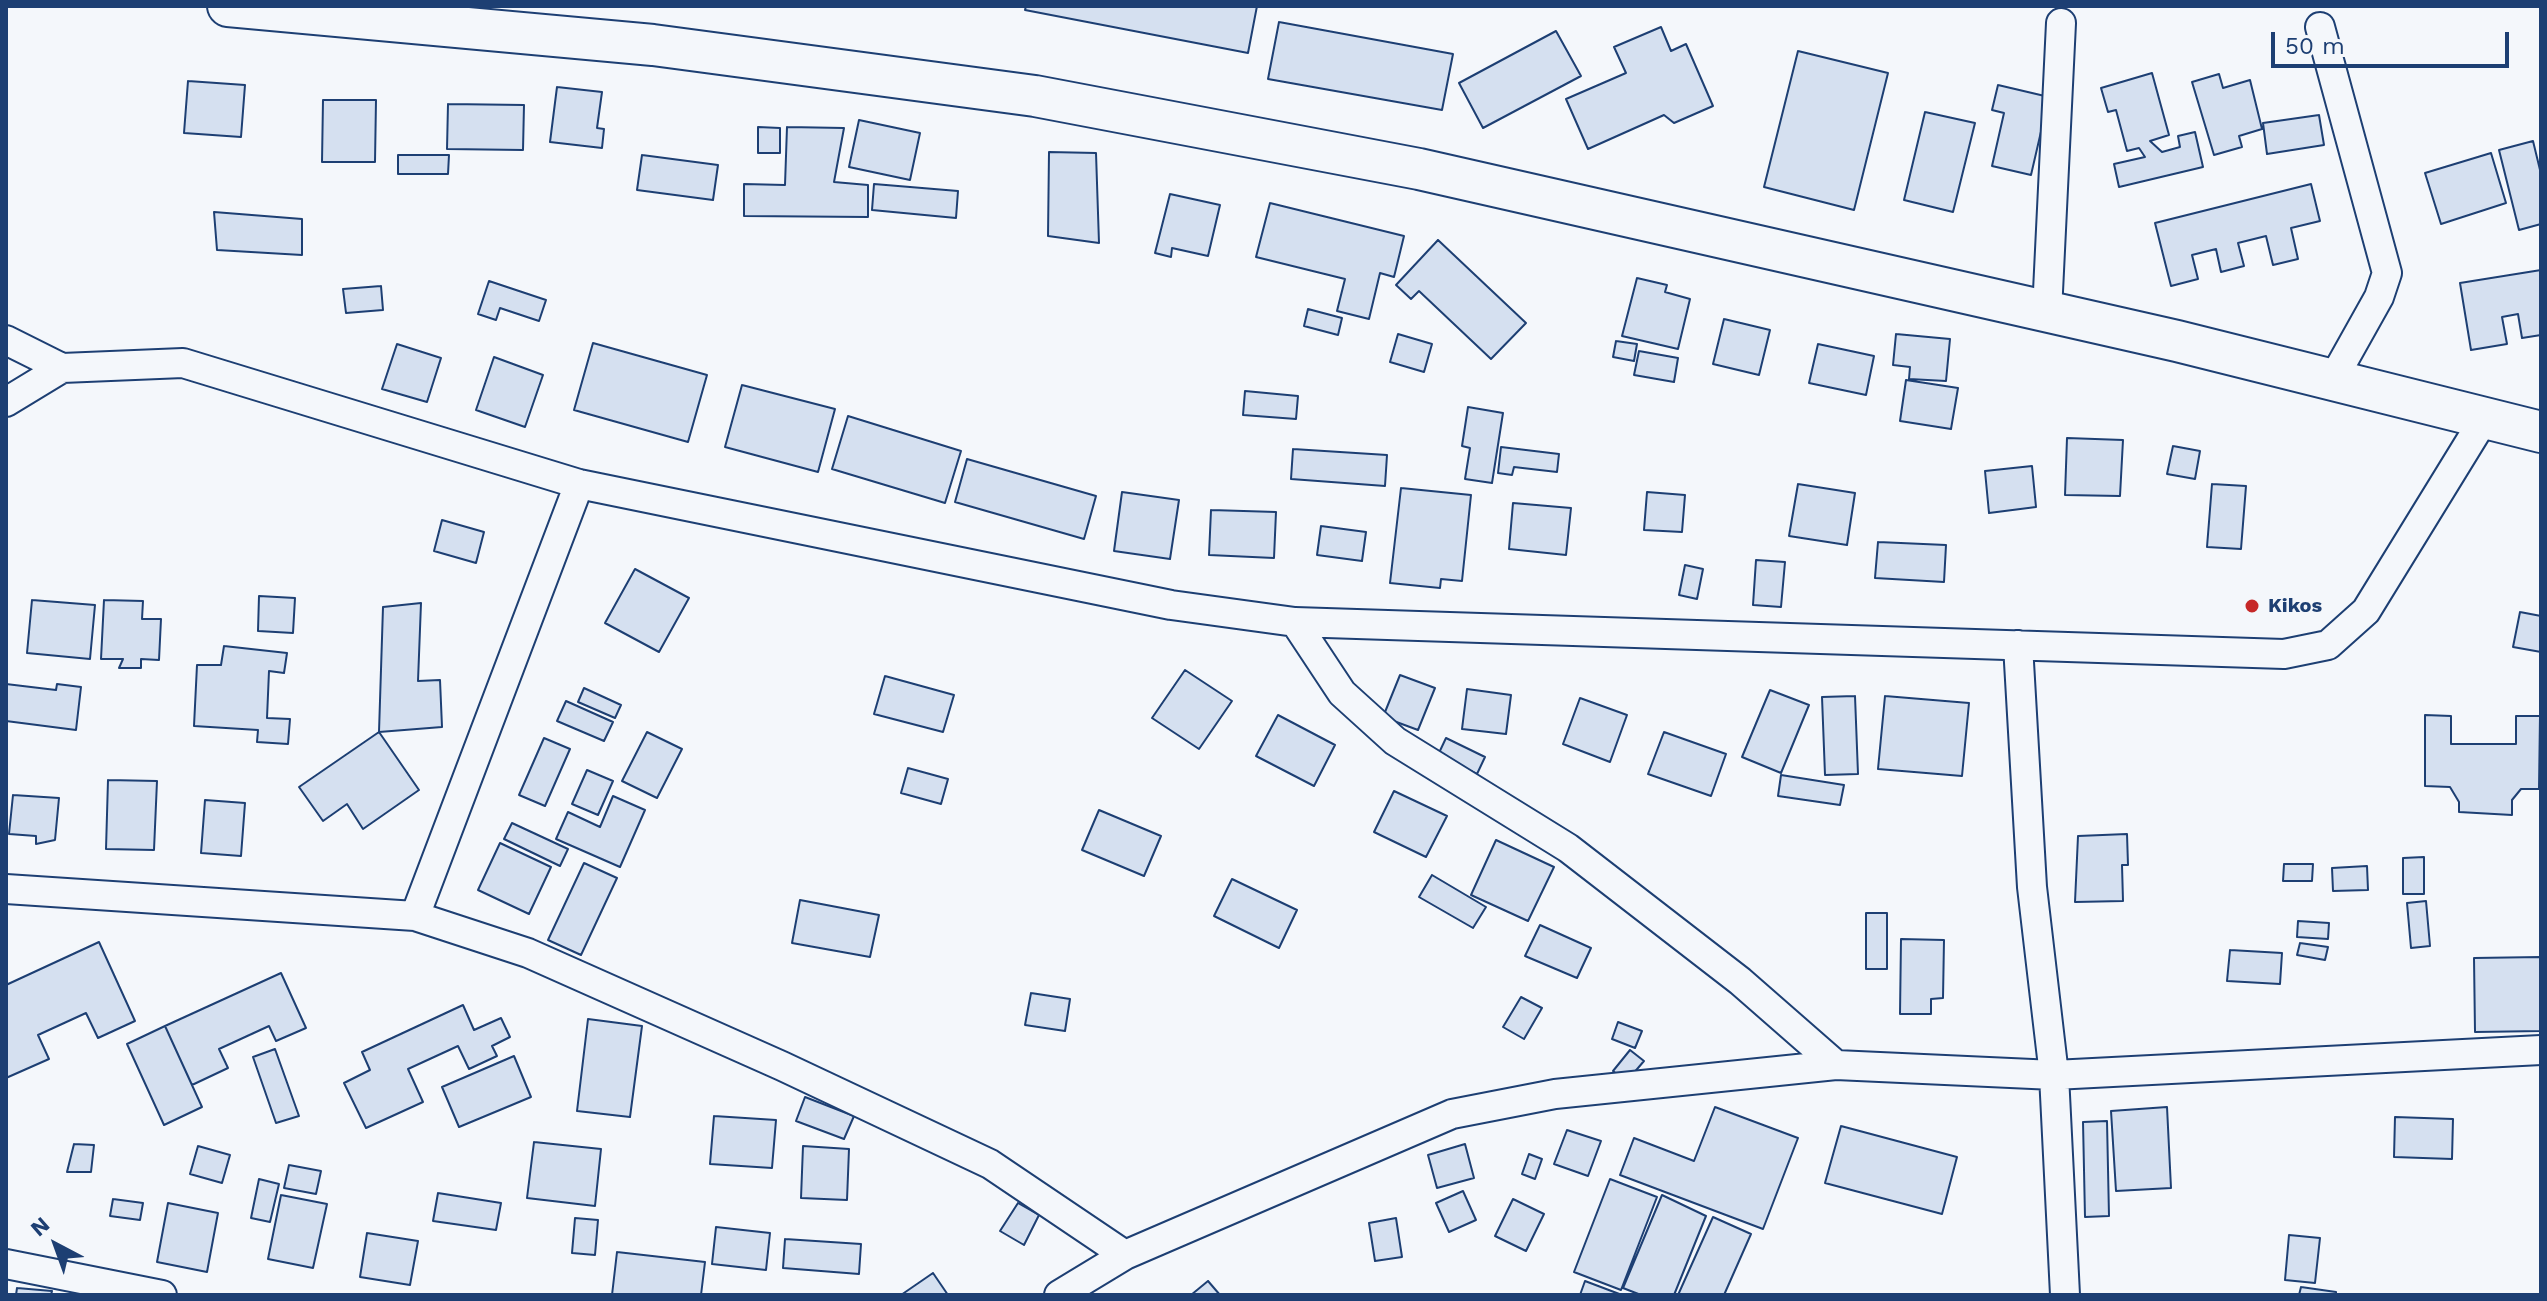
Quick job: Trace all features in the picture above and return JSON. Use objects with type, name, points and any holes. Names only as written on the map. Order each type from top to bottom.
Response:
[{"type":"street","points":[[228,6],[653,45],[1035,96],[1419,169],[2047,312],[2541,432]]},
{"type":"street","points":[[2047,312],[2061,23]]},
{"type":"street","points":[[2320,27],[2387,273],[2379,297],[2332,381]]},
{"type":"street","points":[[6,340],[62,368]]},
{"type":"street","points":[[6,402],[62,368],[183,363],[579,484],[1171,605],[1295,622],[2284,654],[2328,645],[2366,611],[2484,419]]},
{"type":"street","points":[[415,916],[579,484]]},
{"type":"street","points":[[1295,622],[1342,693],[1395,741],[1568,848],[1740,981],[1836,1065]]},
{"type":"street","points":[[2018,645],[2036,942],[2054,1075],[2065,1295]]},
{"type":"street","points":[[6,889],[415,916],[528,953],[782,1066],[990,1164],[1125,1255]]},
{"type":"street","points":[[1059,1295],[1125,1255],[1452,1114],[1555,1094],[1836,1065],[2054,1075],[2541,1050]]},
{"type":"street","points":[[6,1264],[162,1295]]},
{"type":"building","points":[[1026,6],[1257,6],[1248,53],[1025,10]]},
{"type":"building","points":[[1279,22],[1453,54],[1442,110],[1268,79]]},
{"type":"building","points":[[1661,27],[1671,51],[1686,44],[1713,106],[1674,123],[1664,115],[1588,149],[1566,99],[1626,73],[1614,47]]},
{"type":"building","points":[[1556,31],[1581,76],[1483,128],[1459,83]]},
{"type":"building","points":[[1798,51],[1888,73],[1854,210],[1764,187]]},
{"type":"building","points":[[2152,73],[2169,135],[2150,141],[2162,152],[2180,147],[2178,136],[2195,132],[2203,167],[2119,187],[2114,164],[2145,157],[2139,148],[2127,151],[2116,110],[2108,112],[2101,88]]},
{"type":"building","points":[[2219,74],[2223,88],[2250,80],[2262,129],[2239,136],[2242,147],[2214,155],[2192,82]]},
{"type":"building","points":[[188,81],[245,85],[241,137],[184,133]]},
{"type":"building","points":[[1998,85],[2049,97],[2031,175],[1992,166],[2004,113],[1992,110]]},
{"type":"building","points":[[557,87],[602,92],[597,128],[604,129],[602,148],[550,142]]},
{"type":"building","points":[[323,100],[376,100],[375,162],[322,162]]},
{"type":"building","points":[[448,104],[524,105],[523,150],[447,149]]},
{"type":"building","points":[[1925,112],[1975,123],[1953,212],[1904,200]]},
{"type":"building","points":[[2319,115],[2324,145],[2267,154],[2263,123]]},
{"type":"building","points":[[859,120],[920,133],[910,180],[849,167]]},
{"type":"building","points":[[758,127],[780,128],[780,153],[758,153]]},
{"type":"building","points":[[787,127],[844,128],[834,182],[868,185],[868,217],[744,216],[744,184],[785,185]]},
{"type":"building","points":[[2533,141],[2541,174],[2541,224],[2519,230],[2499,150]]},
{"type":"building","points":[[1049,152],[1096,153],[1099,243],[1048,236]]},
{"type":"building","points":[[2491,153],[2506,203],[2441,224],[2425,173]]},
{"type":"building","points":[[398,155],[449,155],[448,174],[398,174]]},
{"type":"building","points":[[642,155],[718,165],[713,200],[637,190]]},
{"type":"building","points":[[874,184],[958,191],[956,218],[872,210]]},
{"type":"building","points":[[2311,184],[2320,221],[2291,228],[2298,259],[2273,265],[2266,236],[2238,243],[2244,266],[2221,272],[2216,249],[2192,255],[2198,279],[2171,286],[2155,223]]},
{"type":"building","points":[[1170,194],[1220,205],[1208,256],[1172,248],[1171,257],[1155,253]]},
{"type":"building","points":[[1270,203],[1404,236],[1394,277],[1380,273],[1369,319],[1337,311],[1345,279],[1256,257]]},
{"type":"building","points":[[214,212],[302,219],[302,255],[217,250]]},
{"type":"building","points":[[1438,240],[1526,323],[1491,359],[1419,291],[1411,299],[1396,285]]},
{"type":"building","points":[[2541,270],[2541,335],[2522,338],[2518,314],[2502,317],[2507,344],[2471,350],[2460,283]]},
{"type":"building","points":[[1637,278],[1667,285],[1665,292],[1690,299],[1678,349],[1622,336]]},
{"type":"building","points":[[489,281],[546,300],[539,321],[500,308],[496,320],[478,314]]},
{"type":"building","points":[[381,286],[383,310],[346,313],[343,289]]},
{"type":"building","points":[[1308,309],[1342,318],[1338,335],[1304,326]]},
{"type":"building","points":[[1724,319],[1770,330],[1759,375],[1713,364]]},
{"type":"building","points":[[1398,334],[1432,344],[1424,372],[1390,362]]},
{"type":"building","points":[[1896,334],[1950,339],[1946,381],[1909,379],[1910,367],[1893,365]]},
{"type":"building","points":[[1616,341],[1637,344],[1634,361],[1613,357]]},
{"type":"building","points":[[593,343],[707,375],[688,442],[574,410]]},
{"type":"building","points":[[397,344],[441,358],[427,402],[382,389]]},
{"type":"building","points":[[1818,344],[1874,356],[1866,395],[1809,383]]},
{"type":"building","points":[[1639,351],[1678,358],[1674,382],[1634,375]]},
{"type":"building","points":[[494,357],[543,375],[525,427],[476,410]]},
{"type":"building","points":[[1906,380],[1958,388],[1951,429],[1900,421]]},
{"type":"building","points":[[742,385],[835,409],[818,472],[725,447]]},
{"type":"building","points":[[1245,391],[1298,396],[1296,419],[1243,415]]},
{"type":"building","points":[[1468,407],[1503,413],[1492,483],[1465,479],[1470,448],[1462,446]]},
{"type":"building","points":[[848,416],[961,451],[945,503],[832,469]]},
{"type":"building","points":[[2067,438],[2123,440],[2120,496],[2065,495]]},
{"type":"building","points":[[2173,446],[2200,451],[2195,479],[2167,474]]},
{"type":"building","points":[[1501,447],[1559,454],[1557,472],[1514,467],[1512,475],[1498,473]]},
{"type":"building","points":[[1293,449],[1387,455],[1385,486],[1291,479]]},
{"type":"building","points":[[967,459],[1096,496],[1084,539],[955,502]]},
{"type":"building","points":[[2032,466],[2036,507],[1989,513],[1985,471]]},
{"type":"building","points":[[1798,484],[1855,493],[1847,545],[1789,536]]},
{"type":"building","points":[[2212,484],[2246,486],[2241,549],[2207,547]]},
{"type":"building","points":[[1401,488],[1471,495],[1462,581],[1441,579],[1440,588],[1390,583]]},
{"type":"building","points":[[1122,492],[1179,500],[1170,559],[1114,551]]},
{"type":"building","points":[[1647,492],[1685,495],[1682,532],[1644,530]]},
{"type":"building","points":[[1513,503],[1571,508],[1566,555],[1509,549]]},
{"type":"building","points":[[1211,510],[1276,512],[1274,558],[1209,555]]},
{"type":"building","points":[[442,520],[484,532],[476,563],[434,551]]},
{"type":"building","points":[[1321,526],[1366,532],[1362,561],[1317,555]]},
{"type":"building","points":[[1878,542],[1946,545],[1944,582],[1875,578]]},
{"type":"building","points":[[1756,560],[1785,562],[1781,607],[1753,605]]},
{"type":"building","points":[[1685,565],[1703,569],[1697,599],[1679,595]]},
{"type":"building","points":[[635,569],[689,598],[659,652],[605,623]]},
{"type":"building","points":[[259,596],[295,598],[293,633],[258,631]]},
{"type":"building","points":[[32,600],[95,605],[90,659],[27,653]]},
{"type":"building","points":[[104,600],[143,601],[142,619],[161,619],[159,660],[141,659],[141,668],[119,668],[123,659],[101,659]]},
{"type":"building","points":[[421,603],[418,681],[440,680],[442,727],[379,732],[383,607]]},
{"type":"building","points":[[2520,612],[2541,616],[2541,652],[2513,647]]},
{"type":"building","points":[[224,646],[287,653],[284,673],[269,671],[267,718],[290,719],[288,744],[257,742],[258,730],[194,726],[197,665],[221,665]]},
{"type":"building","points":[[1185,670],[1232,701],[1199,749],[1152,718]]},
{"type":"building","points":[[1400,675],[1435,688],[1418,730],[1383,717]]},
{"type":"building","points":[[885,676],[954,695],[943,732],[874,714]]},
{"type":"building","points":[[6,684],[56,690],[57,684],[81,687],[76,730],[6,721]]},
{"type":"building","points":[[584,688],[621,705],[615,718],[578,702]]},
{"type":"building","points":[[1467,689],[1511,695],[1506,734],[1462,729]]},
{"type":"building","points":[[1770,690],[1809,705],[1781,773],[1742,757]]},
{"type":"building","points":[[1855,696],[1858,774],[1825,775],[1822,697]]},
{"type":"building","points":[[1885,696],[1969,703],[1962,776],[1878,769]]},
{"type":"building","points":[[1580,698],[1627,715],[1610,762],[1563,744]]},
{"type":"building","points":[[566,701],[613,722],[604,741],[557,721]]},
{"type":"building","points":[[1278,715],[1335,745],[1314,786],[1256,756]]},
{"type":"building","points":[[2425,715],[2451,716],[2451,744],[2516,744],[2516,716],[2540,716],[2539,789],[2521,789],[2512,800],[2512,815],[2459,812],[2459,802],[2450,787],[2425,786]]},
{"type":"building","points":[[379,732],[419,790],[363,829],[347,804],[323,821],[299,787]]},
{"type":"building","points":[[647,732],[682,749],[657,798],[622,781]]},
{"type":"building","points":[[1664,732],[1726,754],[1711,796],[1648,774]]},
{"type":"building","points":[[544,738],[570,749],[545,806],[519,795]]},
{"type":"building","points":[[1446,738],[1485,757],[1477,774],[1438,755]]},
{"type":"building","points":[[908,768],[948,779],[941,804],[901,793]]},
{"type":"building","points":[[587,770],[613,781],[598,815],[572,804]]},
{"type":"building","points":[[1781,775],[1844,785],[1840,805],[1778,796]]},
{"type":"building","points":[[108,780],[157,781],[154,850],[106,849]]},
{"type":"building","points":[[1394,791],[1447,816],[1426,857],[1374,832]]},
{"type":"building","points":[[13,795],[59,798],[55,840],[36,844],[36,836],[9,834]]},
{"type":"building","points":[[613,796],[645,810],[620,867],[556,839],[568,812],[600,827]]},
{"type":"building","points":[[205,800],[245,803],[241,856],[201,853]]},
{"type":"building","points":[[1099,810],[1161,836],[1144,876],[1082,850]]},
{"type":"building","points":[[512,823],[568,849],[560,866],[504,839]]},
{"type":"building","points":[[2127,834],[2128,865],[2122,865],[2123,901],[2075,902],[2078,836]]},
{"type":"building","points":[[1496,840],[1554,867],[1528,921],[1471,895]]},
{"type":"building","points":[[500,843],[551,867],[529,914],[478,890]]},
{"type":"building","points":[[2424,857],[2424,894],[2403,894],[2403,858]]},
{"type":"building","points":[[584,863],[617,878],[581,955],[548,940]]},
{"type":"building","points":[[2284,864],[2313,864],[2312,881],[2283,881]]},
{"type":"building","points":[[2367,866],[2368,890],[2333,891],[2332,868]]},
{"type":"building","points":[[1432,875],[1486,907],[1473,928],[1419,897]]},
{"type":"building","points":[[1232,879],[1297,910],[1279,948],[1214,916]]},
{"type":"building","points":[[800,900],[879,915],[870,957],[792,943]]},
{"type":"building","points":[[2426,901],[2430,946],[2411,948],[2407,903]]},
{"type":"building","points":[[1866,913],[1887,913],[1887,969],[1866,969]]},
{"type":"building","points":[[2298,921],[2329,923],[2328,939],[2297,937]]},
{"type":"building","points":[[1540,925],[1591,948],[1577,978],[1525,956]]},
{"type":"building","points":[[1901,939],[1944,940],[1943,998],[1931,999],[1931,1014],[1900,1014]]},
{"type":"building","points":[[99,942],[135,1021],[98,1038],[86,1013],[38,1035],[49,1059],[6,1078],[6,985]]},
{"type":"building","points":[[2300,943],[2328,947],[2325,960],[2297,955]]},
{"type":"building","points":[[2230,950],[2282,953],[2280,984],[2227,981]]},
{"type":"building","points":[[2541,957],[2541,1031],[2475,1032],[2474,958]]},
{"type":"building","points":[[281,973],[306,1028],[276,1041],[269,1026],[219,1049],[228,1068],[192,1085],[165,1026]]},
{"type":"building","points":[[1031,993],[1070,999],[1065,1031],[1025,1025]]},
{"type":"building","points":[[1521,997],[1542,1008],[1524,1039],[1503,1027]]},
{"type":"building","points":[[463,1005],[474,1030],[501,1018],[510,1037],[492,1046],[497,1056],[469,1069],[458,1046],[408,1069],[423,1102],[366,1128],[344,1083],[370,1070],[362,1052]]},
{"type":"building","points":[[588,1019],[642,1026],[630,1117],[577,1111]]},
{"type":"building","points":[[1618,1022],[1642,1031],[1635,1048],[1612,1039]]},
{"type":"building","points":[[165,1026],[202,1107],[164,1125],[127,1044]]},
{"type":"building","points":[[275,1049],[299,1116],[276,1123],[253,1057]]},
{"type":"building","points":[[1630,1050],[1644,1061],[1626,1082],[1613,1071]]},
{"type":"building","points":[[514,1056],[531,1097],[459,1127],[442,1087]]},
{"type":"building","points":[[805,1097],[854,1116],[844,1139],[796,1121]]},
{"type":"building","points":[[1715,1107],[1798,1138],[1763,1229],[1620,1175],[1634,1138],[1694,1161]]},
{"type":"building","points":[[2167,1107],[2171,1188],[2116,1191],[2111,1111]]},
{"type":"building","points":[[714,1116],[776,1120],[772,1168],[710,1164]]},
{"type":"building","points":[[2395,1117],[2453,1119],[2452,1159],[2394,1157]]},
{"type":"building","points":[[2107,1121],[2109,1216],[2085,1217],[2083,1122]]},
{"type":"building","points":[[1841,1126],[1957,1157],[1942,1214],[1825,1183]]},
{"type":"building","points":[[1567,1130],[1601,1141],[1588,1176],[1554,1164]]},
{"type":"building","points":[[534,1142],[601,1149],[595,1206],[527,1198]]},
{"type":"building","points":[[74,1144],[94,1145],[91,1172],[67,1172]]},
{"type":"building","points":[[1465,1144],[1474,1178],[1437,1188],[1428,1155]]},
{"type":"building","points":[[198,1146],[230,1155],[222,1183],[190,1174]]},
{"type":"building","points":[[803,1146],[849,1149],[847,1200],[801,1198]]},
{"type":"building","points":[[1529,1154],[1542,1159],[1535,1179],[1522,1174]]},
{"type":"building","points":[[289,1165],[321,1171],[316,1194],[284,1188]]},
{"type":"building","points":[[259,1179],[279,1184],[270,1222],[251,1218]]},
{"type":"building","points":[[1610,1179],[1657,1197],[1621,1290],[1574,1272]]},
{"type":"building","points":[[1463,1191],[1476,1220],[1449,1232],[1436,1203]]},
{"type":"building","points":[[438,1193],[501,1203],[496,1230],[433,1221]]},
{"type":"building","points":[[281,1195],[327,1204],[313,1268],[268,1259]]},
{"type":"building","points":[[1662,1195],[1706,1216],[1674,1295],[1641,1295],[1623,1288]]},
{"type":"building","points":[[113,1199],[143,1203],[140,1220],[110,1216]]},
{"type":"building","points":[[1513,1199],[1544,1214],[1526,1251],[1495,1236]]},
{"type":"building","points":[[168,1203],[218,1213],[207,1272],[157,1262]]},
{"type":"building","points":[[1018,1203],[1039,1215],[1024,1245],[1000,1231]]},
{"type":"building","points":[[1713,1217],[1751,1234],[1724,1295],[1678,1295]]},
{"type":"building","points":[[575,1218],[598,1220],[595,1255],[572,1253]]},
{"type":"building","points":[[1396,1218],[1402,1257],[1375,1261],[1369,1223]]},
{"type":"building","points":[[716,1227],[770,1233],[766,1270],[712,1264]]},
{"type":"building","points":[[367,1233],[418,1241],[410,1285],[360,1277]]},
{"type":"building","points":[[2289,1235],[2320,1238],[2315,1283],[2285,1280]]},
{"type":"building","points":[[785,1239],[861,1244],[859,1274],[783,1268]]},
{"type":"building","points":[[617,1252],[705,1262],[701,1295],[612,1295]]},
{"type":"building","points":[[933,1273],[948,1295],[901,1295]]},
{"type":"building","points":[[1208,1281],[1220,1295],[1191,1295]]},
{"type":"building","points":[[1585,1281],[1622,1295],[1580,1295]]},
{"type":"building","points":[[2301,1287],[2336,1292],[2336,1295],[2299,1295]]},
{"type":"building","points":[[17,1288],[52,1291],[51,1295],[16,1295]]},
{"type":"place","name":"Kikos","points":[[2252,606]]}]
